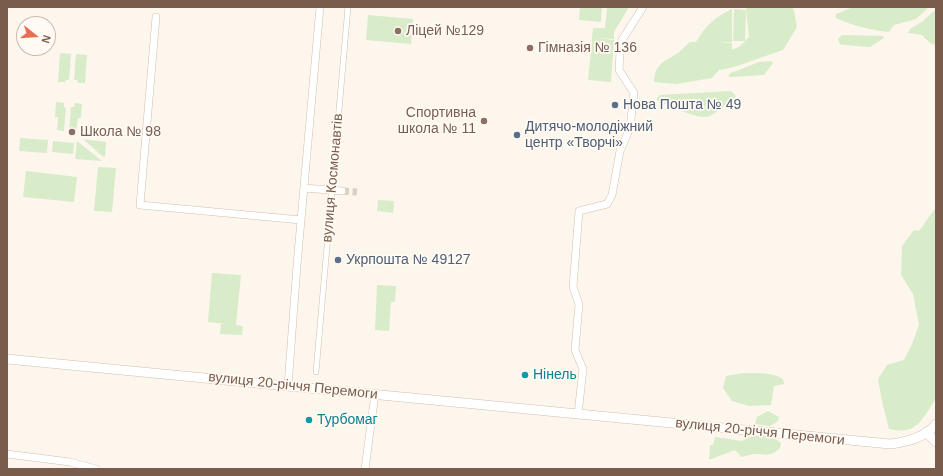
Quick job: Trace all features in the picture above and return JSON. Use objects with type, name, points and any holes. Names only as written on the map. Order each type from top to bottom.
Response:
[{"type":"street","name":"вулиця Космонавтів","points":[[288,386],[320,7]]},
{"type":"street","name":"вулиця Космонавтів","points":[[316,372],[348,7]]},
{"type":"street","points":[[578,414],[583,369],[575,350],[578,304],[573,287],[580,210],[607,204],[612,195],[620,151],[630,128],[634,93],[619,70],[622,40],[643,7]]},
{"type":"street","name":"вулиця Космонавтів","points":[[156,17],[140,205],[301,220]]},
{"type":"street","points":[[304,188],[342,191]]},
{"type":"street","name":"вулиця 20-річчя Перемоги","points":[[7,359],[890,444],[910,441],[926,432],[936,424]]},
{"type":"street","points":[[366,469],[375,394]]},
{"type":"street","points":[[926,432],[936,442]]},
{"type":"street","points":[[7,454],[70,462],[96,469]]},
{"type":"green space","points":[[580,7],[602,7],[601,22],[579,20]]},
{"type":"green space","points":[[607,7],[629,7],[614,32],[614,39],[596,38],[614,40],[611,82],[588,80],[593,28],[605,28]]},
{"type":"green space","points":[[746,7],[792,7],[797,27],[783,50],[734,67],[719,70],[712,78],[676,84],[654,82],[656,71],[661,64],[678,53],[690,42],[696,42],[711,22],[732,9],[732,42],[718,42],[732,43],[732,50],[740,46],[749,37]]},
{"type":"green space","points":[[853,7],[929,7],[916,19],[894,25],[889,32],[862,27],[836,18],[836,14]]},
{"type":"green space","points":[[734,9],[746,10],[745,41],[733,41]]},
{"type":"green space","points":[[936,9],[936,45],[931,44],[922,35],[908,33],[910,29],[923,21]]},
{"type":"green space","points":[[368,15],[413,19],[411,44],[366,40]]},
{"type":"green space","points":[[842,35],[883,36],[884,38],[870,47],[840,44],[838,39]]},
{"type":"green space","points":[[60,53],[71,54],[69,80],[66,80],[65,82],[58,82]]},
{"type":"green space","points":[[76,54],[87,55],[85,83],[78,83],[77,80],[74,80]]},
{"type":"green space","points":[[771,61],[773,63],[764,75],[728,76],[731,73],[759,62]]},
{"type":"green space","points":[[730,91],[735,94],[736,98],[710,116],[705,117],[684,112],[657,100],[660,95]]},
{"type":"green space","points":[[56,102],[64,103],[64,107],[66,108],[64,131],[57,130],[58,117],[55,117]]},
{"type":"green space","points":[[75,103],[82,104],[81,118],[78,118],[76,132],[69,131],[71,107],[74,107]]},
{"type":"green space","points":[[20,138],[48,140],[47,153],[19,151]]},
{"type":"green space","points":[[83,139],[106,142],[105,157],[102,156]]},
{"type":"green space","points":[[53,141],[74,143],[73,154],[52,152]]},
{"type":"green space","points":[[77,141],[102,161],[75,159]]},
{"type":"green space","points":[[98,167],[116,168],[112,212],[94,211]]},
{"type":"green space","points":[[26,171],[77,177],[74,202],[23,197]]},
{"type":"green space","points":[[378,200],[394,201],[393,213],[377,211]]},
{"type":"green space","points":[[936,207],[936,399],[923,419],[913,428],[907,430],[889,429],[878,379],[887,365],[904,360],[919,325],[913,294],[901,275],[902,246],[914,230],[919,231]]},
{"type":"green space","points":[[212,273],[241,275],[236,325],[243,326],[242,335],[220,334],[221,324],[227,324],[208,322]]},
{"type":"green space","points":[[377,285],[396,286],[395,302],[391,302],[389,331],[375,330]]},
{"type":"green space","points":[[744,373],[769,374],[783,379],[784,384],[774,386],[771,405],[749,406],[732,401],[723,388],[726,376]]},
{"type":"green space","points":[[768,411],[779,417],[778,421],[770,426],[755,424],[757,417]]},
{"type":"green space","points":[[755,434],[773,437],[781,443],[780,448],[771,454],[754,454],[742,457],[735,450],[709,460],[710,445],[713,445],[715,437],[742,441]]},
{"type":"tunnel","points":[[342,191],[357,192]]},
{"type":"place","name":"Ліцей №129","points":[[398,31]]},
{"type":"place","name":"Гімназія № 136","points":[[530,48]]},
{"type":"place","name":"Нова Пошта № 49","points":[[615,105]]},
{"type":"place","name":"Спортивна школа № 11","points":[[484,121]]},
{"type":"place","name":"Школа № 98","points":[[72,132]]},
{"type":"place","name":"Дитячо-молодіжний центр «Творчі»","points":[[517,135]]},
{"type":"place","name":"Укрпошта № 49127","points":[[338,260]]},
{"type":"place","name":"Нінель","points":[[525,375]]},
{"type":"place","name":"Турбомаг","points":[[309,420]]}]
